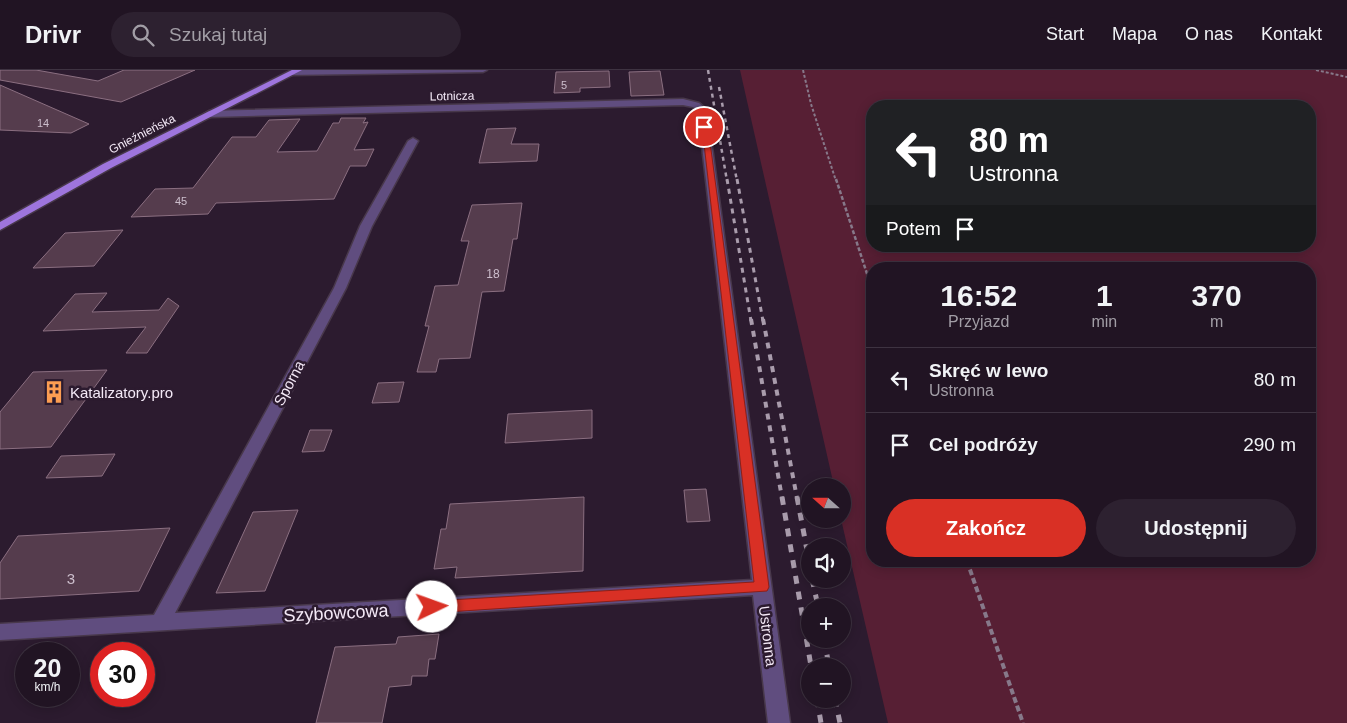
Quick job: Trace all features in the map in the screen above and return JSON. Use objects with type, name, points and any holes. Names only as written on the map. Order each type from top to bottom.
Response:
[{"type":"main road","name":"Gnieźnieńska","points":[[0,227],[107,166],[295,71]]},
{"type":"street","points":[[295,71],[483,70]]},
{"type":"street","name":"Lotnicza","points":[[209,114],[683,102],[696,105]]},
{"type":"street","name":"Ustronna","points":[[696,105],[702,110],[779,723]]},
{"type":"street","name":"Sporna","points":[[160,623],[340,288],[366,226],[413,141]]},
{"type":"street","name":"Szybowcowa","points":[[0,632],[762,587]]},
{"type":"path","points":[[803,70],[812,104],[866,270]]},
{"type":"path","points":[[1316,70],[1347,77]]},
{"type":"path","points":[[969,567],[1023,723]]},
{"type":"shaded area","points":[[740,70],[1347,70],[1347,723],[888,723],[851,562],[851,538],[845,538],[843,528],[851,528],[851,478],[832,478]]},
{"type":"building","points":[[0,70],[36,70],[98,81],[124,70],[195,70],[121,102],[0,80]]},
{"type":"building","points":[[609,71],[610,87],[580,88],[580,92],[554,93],[556,72]]},
{"type":"building","points":[[660,71],[664,95],[631,96],[629,72]]},
{"type":"building","points":[[0,85],[89,124],[71,133],[0,130]]},
{"type":"building","points":[[341,118],[366,118],[363,123],[368,122],[354,150],[374,149],[366,166],[350,166],[334,199],[216,203],[208,214],[131,217],[155,189],[193,188],[232,137],[256,137],[269,120],[300,119],[277,152],[317,151],[333,123],[339,123]]},
{"type":"building","points":[[516,128],[511,144],[539,144],[537,161],[479,163],[487,129]]},
{"type":"building","points":[[522,203],[517,239],[513,239],[504,291],[482,292],[470,358],[439,359],[436,372],[417,372],[429,326],[425,326],[435,286],[458,285],[469,241],[461,241],[472,205]]},
{"type":"building","points":[[123,230],[94,266],[33,268],[65,233]]},
{"type":"building","points":[[107,293],[92,312],[159,310],[168,298],[179,306],[147,353],[126,353],[146,327],[43,331],[75,294]]},
{"type":"building","name":"Katalizatory.pro","points":[[107,370],[51,447],[0,449],[0,412],[33,372]]},
{"type":"building","points":[[404,382],[399,402],[372,403],[378,383]]},
{"type":"building","points":[[592,410],[592,438],[505,443],[508,414]]},
{"type":"building","points":[[310,430],[332,430],[324,451],[302,452]]},
{"type":"building","points":[[115,454],[102,476],[46,478],[61,456]]},
{"type":"building","points":[[706,489],[710,521],[687,522],[684,490]]},
{"type":"building","points":[[584,497],[583,571],[455,578],[457,567],[434,569],[441,529],[446,529],[450,504]]},
{"type":"building","points":[[298,510],[265,591],[216,593],[253,512]]},
{"type":"building","points":[[170,528],[139,591],[0,599],[0,563],[18,536]]},
{"type":"building","points":[[439,634],[435,659],[429,659],[427,676],[412,676],[411,685],[389,687],[382,723],[316,723],[335,647],[396,644],[398,637]]},
{"type":"railway","points":[[708,70],[727,181]]},
{"type":"railway","points":[[719,87],[737,181]]},
{"type":"railway","points":[[727,179],[751,321]]},
{"type":"railway","points":[[737,179],[763,321]]},
{"type":"railway","points":[[751,319],[782,498]]},
{"type":"railway","points":[[763,319],[797,498]]},
{"type":"railway","points":[[782,497],[810,658]]},
{"type":"railway","points":[[797,497],[805,538]]},
{"type":"railway","points":[[814,588],[816,598]]},
{"type":"railway","points":[[826,648],[828,658]]},
{"type":"railway","points":[[818,708],[821,723]]},
{"type":"railway","points":[[837,708],[840,723]]},
{"type":"place","name":"Katalizatory.pro","points":[[54,392]]},
{"type":"route","points":[[432,607],[762,587],[704,127]]}]
